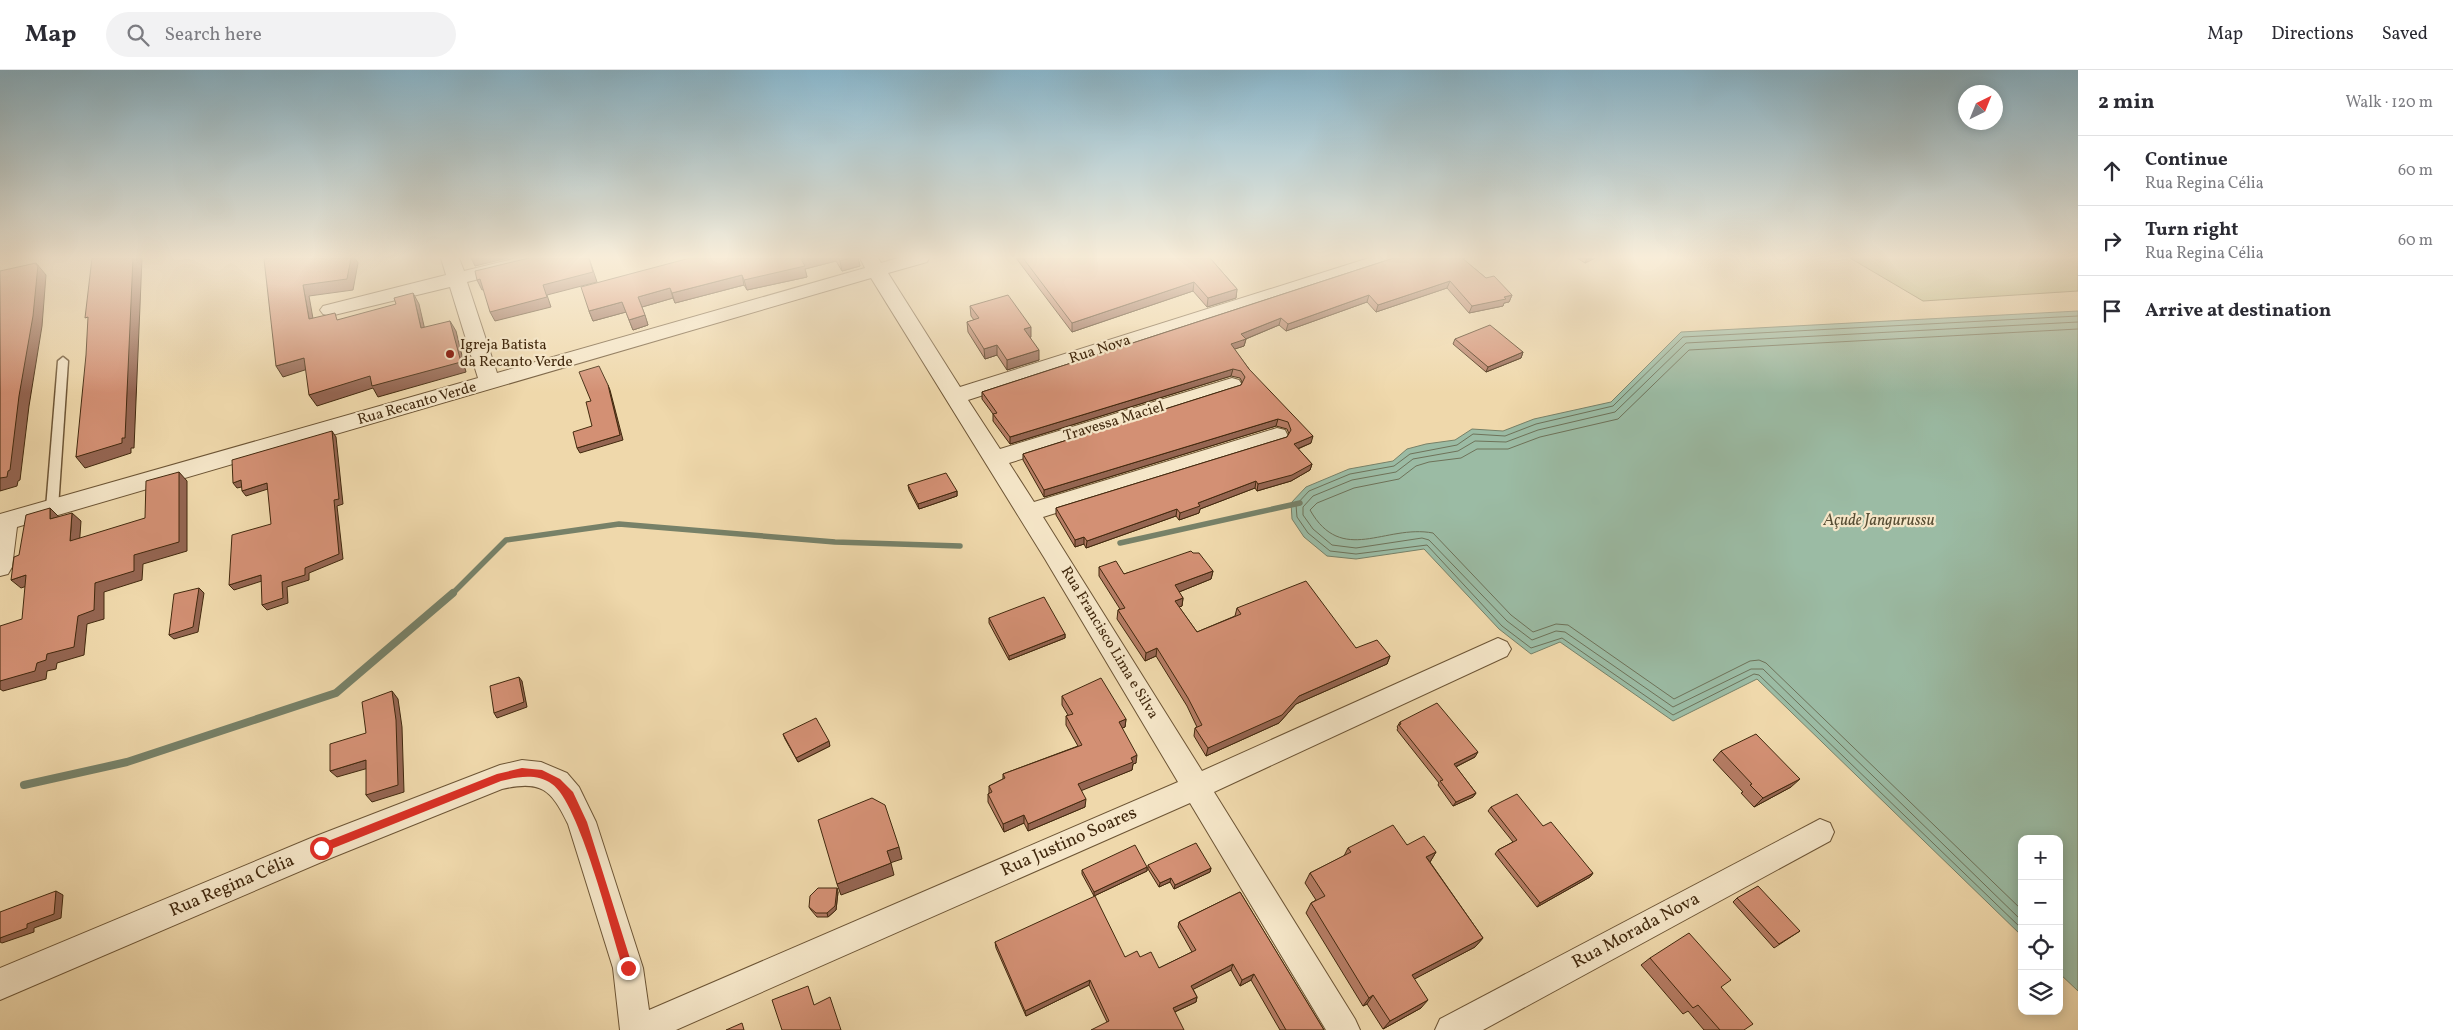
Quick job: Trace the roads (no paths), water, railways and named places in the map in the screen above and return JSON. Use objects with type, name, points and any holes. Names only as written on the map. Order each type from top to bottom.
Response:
[{"type":"street","points":[[330,310],[359,303]]},
{"type":"street","points":[[463,303],[490,383]]},
{"type":"street","name":"Rua Recanto Verde","points":[[3,522],[490,383],[747,303]]},
{"type":"street","name":"Rua Francisco Lima e Silva","points":[[896,303],[1027,513],[1054,552],[1344,1030]]},
{"type":"street","name":"Rua Nova","points":[[954,397],[1234,303]]},
{"type":"street","name":"Travessa Maciel","points":[[995,459],[1232,384]]},
{"type":"street","points":[[1027,513],[1278,436]]},
{"type":"street","points":[[0,567],[3,522]]},
{"type":"street","name":"Rua Justino Soares","points":[[638,1030],[1196,787],[1498,650]]},
{"type":"street","name":"Rua Regina Célia","points":[[0,984],[321,848],[500,777],[522,772],[542,774],[557,782],[569,796],[582,822],[628,968],[638,1030]]},
{"type":"street","name":"Rua Morada Nova","points":[[1451,1030],[1820,832]]},
{"type":"lane","points":[[52,508],[63,361]]},
{"type":"water","name":"Açude Jangurussu","points":[[2078,311],[2078,991],[2063,977],[2063,835],[2018,835],[2018,932],[1757,679],[1673,721],[1560,642],[1531,654],[1499,629],[1424,549],[1356,559],[1327,556],[1304,537],[1292,519],[1291,503],[1306,487],[1349,469],[1393,461],[1407,449],[1455,440],[1472,429],[1503,431],[1534,419],[1611,402],[1681,332]]},
{"type":"waterway","points":[[1120,543],[1300,503]]},
{"type":"waterway","points":[[453,593],[506,540],[619,524],[835,542],[960,546]]},
{"type":"waterway","points":[[24,785],[127,762],[336,693],[453,593]]},
{"type":"place","name":"Igreja Batista da Recanto Verde","points":[[450,354]]}]
